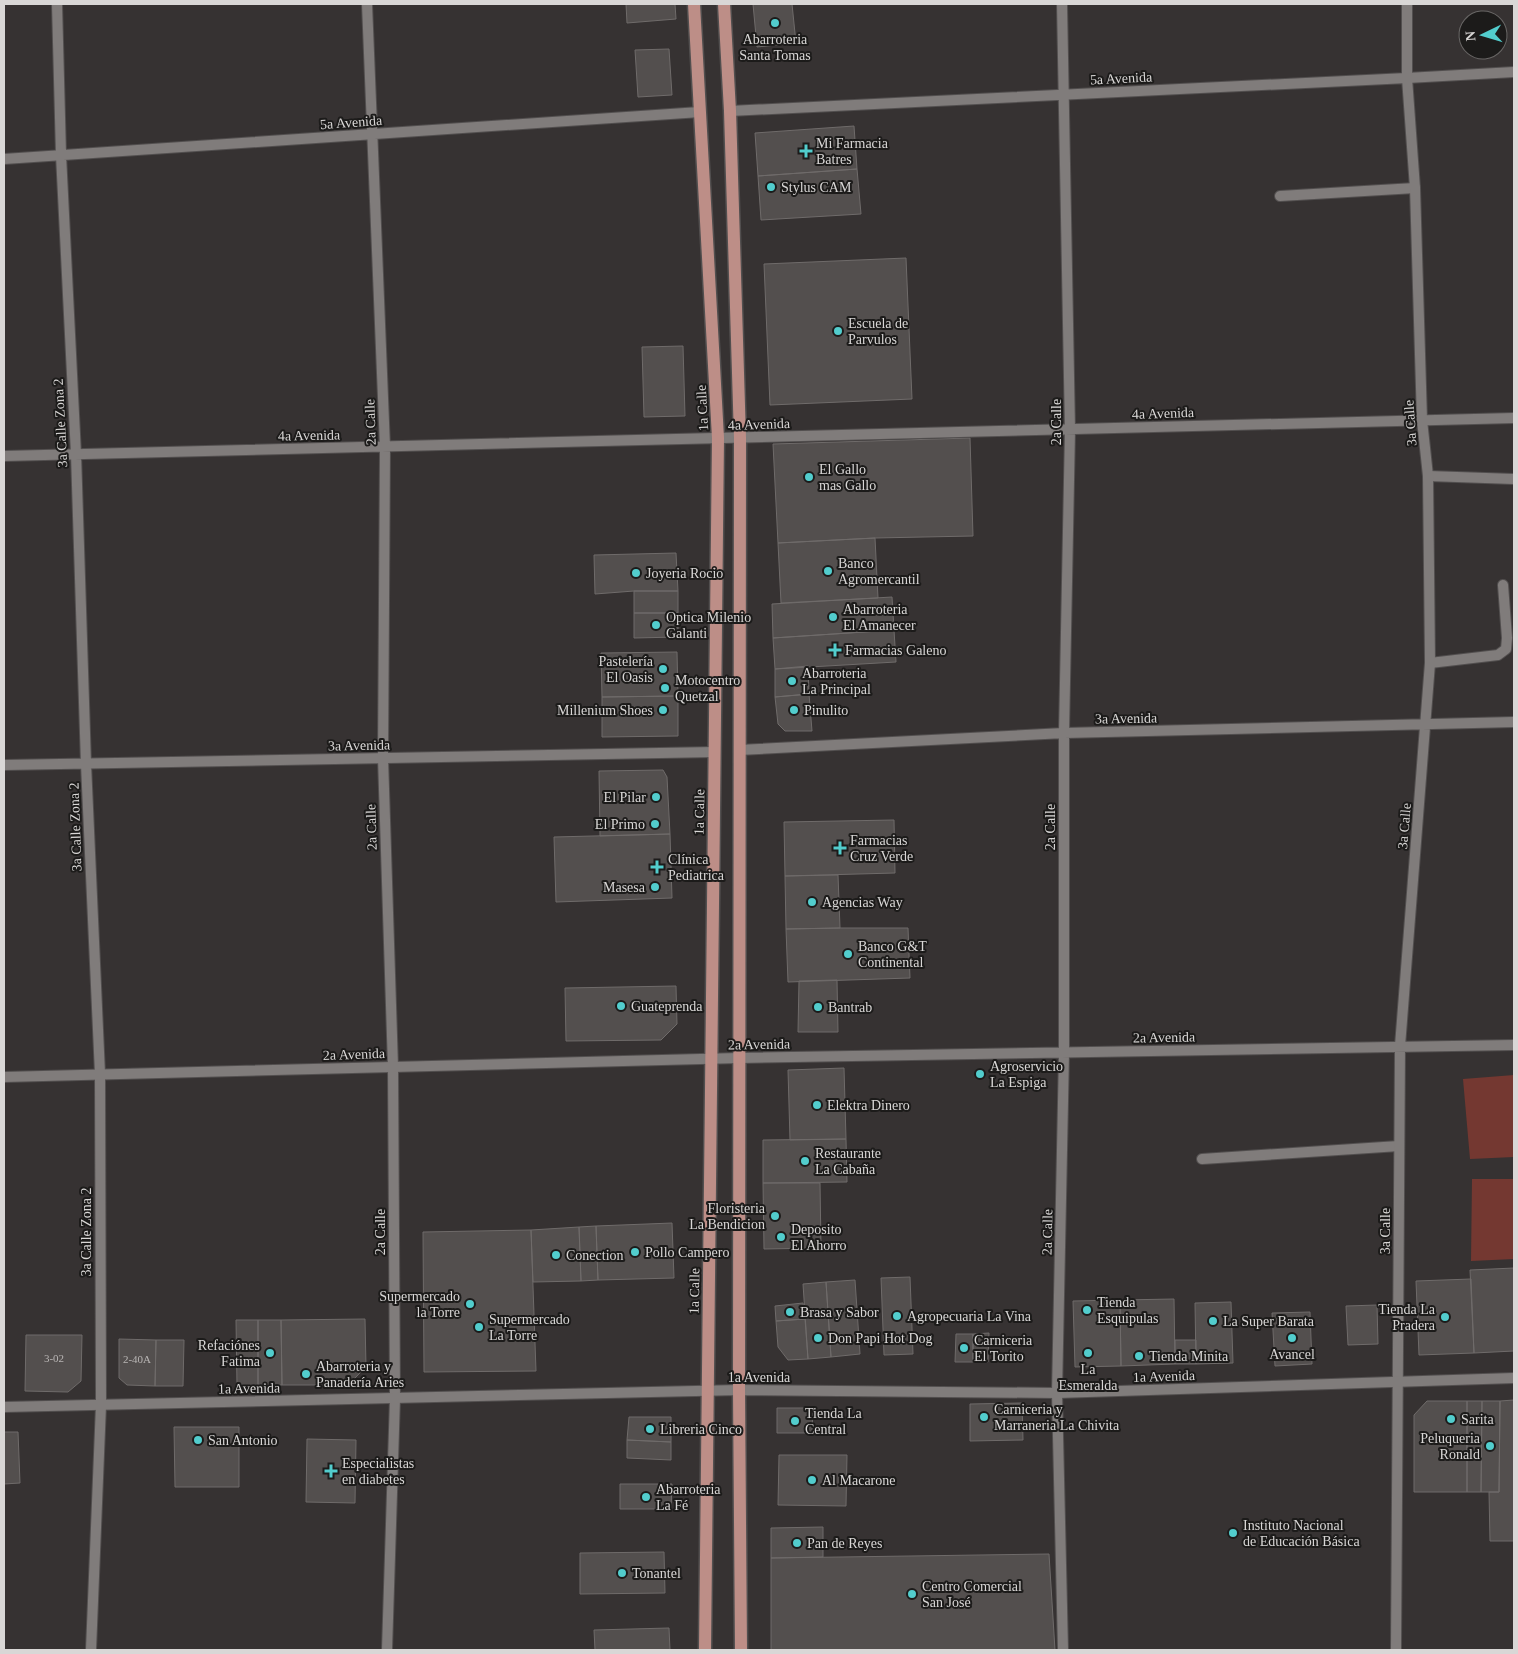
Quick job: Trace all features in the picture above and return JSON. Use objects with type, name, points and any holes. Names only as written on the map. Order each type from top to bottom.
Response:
[{"type":"main road","name":"1a Calle","points":[[694,4],[718,438],[705,1650]]},
{"type":"main road","points":[[724,4],[730,111],[740,438],[739,1390],[741,1650]]},
{"type":"street","name":"3a Calle Zona 2","points":[[56,4],[100,1074],[101,1405],[91,1650]]},
{"type":"street","name":"2a Calle","points":[[367,4],[385,447],[383,758],[393,1067],[395,1398],[387,1650]]},
{"type":"street","name":"2a Calle","points":[[1062,4],[1070,430],[1064,733],[1064,1053],[1057,1393],[1063,1650]]},
{"type":"street","name":"3a Calle","points":[[1396,1650],[1400,1046],[1430,663],[1428,476],[1422,420],[1415,188],[1407,78],[1408,4]]},
{"type":"street","name":"5a Avenida","points":[[730,111],[1514,72]]},
{"type":"street","name":"5a Avenida","points":[[4,159],[700,112]]},
{"type":"street","points":[[1280,196],[1415,188]]},
{"type":"street","name":"4a Avenida","points":[[4,456],[1514,418]]},
{"type":"street","points":[[1428,476],[1514,479]]},
{"type":"street","points":[[1430,663],[1498,655],[1506,649],[1507,638],[1502,585]]},
{"type":"street","name":"3a Avenida","points":[[739,750],[1064,733],[1514,722]]},
{"type":"street","name":"3a Avenida","points":[[4,765],[715,752]]},
{"type":"street","name":"2a Avenida","points":[[4,1077],[739,1058],[1514,1045]]},
{"type":"street","points":[[1202,1159],[1400,1146]]},
{"type":"street","name":"1a Avenida","points":[[4,1407],[739,1390],[1057,1393],[1514,1378]]},
{"type":"shaded area","points":[[1514,1075],[1514,1157],[1470,1159],[1463,1079]]},
{"type":"shaded area","points":[[1472,1179],[1514,1179],[1514,1259],[1471,1261]]},
{"type":"building","points":[[626,4],[675,4],[676,19],[627,23]]},
{"type":"building","name":"Abarroteria Santa Tomas","points":[[753,4],[792,4],[796,43],[757,47]]},
{"type":"building","points":[[669,49],[672,95],[638,97],[635,50]]},
{"type":"building","name":"Mi Farmacia Batres","points":[[854,126],[857,169],[758,176],[755,133]]},
{"type":"building","points":[[857,169],[861,214],[761,220],[758,176]]},
{"type":"building","name":"Escuela de Parvulos","points":[[906,258],[912,399],[770,405],[764,264]]},
{"type":"building","points":[[683,346],[685,416],[644,417],[642,347]]},
{"type":"building","points":[[970,438],[973,536],[875,538],[778,543],[773,444]]},
{"type":"building","name":"Banco Agromercantil","points":[[875,538],[878,598],[781,603],[778,543]]},
{"type":"building","name":"Joyeria Rocio","points":[[676,553],[678,591],[634,591],[595,594],[594,555]]},
{"type":"building","points":[[634,591],[678,591],[678,613],[634,613]]},
{"type":"building","name":"Abarroteria El Amanecer","points":[[892,597],[894,630],[773,638],[772,604]]},
{"type":"building","name":"Optica Milenio Galanti","points":[[634,613],[678,613],[678,637],[634,638]]},
{"type":"building","name":"Farmacias Galeno","points":[[894,630],[896,662],[775,669],[773,638]]},
{"type":"building","points":[[677,652],[678,696],[602,697],[601,653]]},
{"type":"building","name":"Abarroteria La Principal","points":[[808,666],[809,694],[775,697],[775,669]]},
{"type":"building","name":"Pinulito","points":[[809,694],[812,731],[785,731],[778,724],[775,697]]},
{"type":"building","points":[[678,696],[678,736],[602,737],[602,697]]},
{"type":"building","points":[[663,770],[667,777],[670,834],[600,836],[599,771]]},
{"type":"building","name":"Farmacias Cruz Verde","points":[[894,820],[895,873],[785,876],[784,822]]},
{"type":"building","points":[[670,834],[672,898],[556,902],[554,837]]},
{"type":"building","name":"Agencias Way","points":[[838,875],[840,928],[786,929],[785,876]]},
{"type":"building","name":"Banco G&T Continental","points":[[908,928],[910,978],[788,982],[786,929]]},
{"type":"building","name":"Bantrab","points":[[837,980],[838,1032],[798,1032],[799,981]]},
{"type":"building","name":"Guateprenda","points":[[676,986],[677,1024],[661,1040],[566,1041],[565,988]]},
{"type":"building","name":"Elektra Dinero","points":[[844,1068],[846,1139],[790,1140],[788,1070]]},
{"type":"building","name":"Restaurante La Cabaña","points":[[846,1139],[847,1182],[763,1183],[763,1140]]},
{"type":"building","points":[[763,1183],[820,1183],[821,1248],[764,1249]]},
{"type":"building","name":"Pollo Campero","points":[[672,1223],[674,1278],[598,1280],[596,1226]]},
{"type":"building","points":[[596,1226],[598,1280],[581,1281],[579,1227]]},
{"type":"building","name":"Conection","points":[[579,1227],[581,1281],[533,1282],[531,1230]]},
{"type":"building","name":"Supermercado La Torre","points":[[531,1230],[536,1371],[424,1372],[423,1232]]},
{"type":"building","points":[[1514,1268],[1514,1351],[1474,1353],[1470,1270]]},
{"type":"building","name":"Agropecuaria La Vina","points":[[910,1277],[913,1354],[884,1355],[881,1278]]},
{"type":"building","name":"Tienda La Pradera","points":[[1471,1279],[1474,1353],[1419,1355],[1416,1281]]},
{"type":"building","points":[[855,1280],[860,1354],[831,1357],[826,1282]]},
{"type":"building","name":"Don Papi Hot Dog","points":[[826,1282],[831,1357],[808,1359],[803,1284]]},
{"type":"building","points":[[1174,1299],[1175,1364],[1121,1366],[1120,1300]]},
{"type":"building","points":[[1120,1300],[1121,1366],[1075,1367],[1073,1301]]},
{"type":"building","name":"La Super Barata","points":[[1231,1302],[1233,1363],[1196,1364],[1195,1303]]},
{"type":"building","name":"Brasa y Sabor","points":[[803,1303],[805,1319],[776,1321],[775,1306]]},
{"type":"building","points":[[1377,1305],[1378,1344],[1348,1345],[1346,1306]]},
{"type":"building","name":"Avancel","points":[[1310,1312],[1312,1364],[1275,1366],[1272,1313]]},
{"type":"building","points":[[365,1319],[366,1367],[348,1385],[282,1385],[281,1320]]},
{"type":"building","points":[[805,1319],[808,1359],[788,1360],[778,1347],[776,1321]]},
{"type":"building","points":[[236,1320],[258,1320],[258,1386],[237,1386]]},
{"type":"building","name":"Refaciónes Fatima","points":[[258,1320],[281,1320],[282,1385],[258,1386]]},
{"type":"building","points":[[989,1333],[988,1362],[973,1362],[973,1334]]},
{"type":"building","name":"Carniceria El Torito","points":[[956,1334],[973,1334],[973,1362],[955,1362]]},
{"type":"building","points":[[26,1335],[82,1335],[81,1381],[68,1392],[25,1391]]},
{"type":"building","points":[[119,1339],[156,1340],[155,1386],[127,1385],[119,1378]]},
{"type":"building","points":[[156,1340],[184,1340],[183,1386],[155,1386]]},
{"type":"building","points":[[1175,1340],[1196,1340],[1196,1364],[1175,1364]]},
{"type":"building","points":[[1514,1400],[1514,1541],[1490,1541],[1489,1492],[1499,1492],[1500,1401]]},
{"type":"building","points":[[1427,1401],[1467,1401],[1467,1492],[1414,1492],[1414,1415]]},
{"type":"building","points":[[1467,1401],[1482,1401],[1481,1492],[1467,1492]]},
{"type":"building","name":"Peluqueria Ronald","points":[[1482,1401],[1500,1401],[1499,1492],[1481,1492]]},
{"type":"building","points":[[1022,1403],[1023,1440],[970,1441],[970,1404]]},
{"type":"building","name":"Tienda La Central","points":[[777,1408],[813,1408],[812,1433],[777,1433]]},
{"type":"building","name":"Libreria Cinco","points":[[629,1417],[671,1417],[671,1442],[627,1440]]},
{"type":"building","points":[[174,1427],[239,1427],[239,1487],[175,1487]]},
{"type":"building","points":[[4,1432],[18,1432],[20,1483],[4,1484]]},
{"type":"building","name":"Especialistas en diabetes","points":[[307,1439],[356,1440],[355,1503],[306,1502]]},
{"type":"building","points":[[627,1440],[671,1442],[671,1460],[627,1458]]},
{"type":"building","name":"Al Macarone","points":[[779,1455],[847,1455],[846,1506],[778,1505]]},
{"type":"building","name":"Abarroteria La Fé","points":[[620,1484],[672,1484],[671,1509],[620,1509]]},
{"type":"building","name":"Pan de Reyes","points":[[823,1527],[823,1557],[771,1558],[771,1528]]},
{"type":"building","name":"Tonantel","points":[[664,1552],[665,1593],[580,1594],[580,1553]]},
{"type":"building","name":"Centro Comercial San José","points":[[1049,1554],[1055,1650],[771,1650],[771,1558]]},
{"type":"building","points":[[669,1628],[670,1650],[595,1650],[594,1630]]},
{"type":"place","name":"Abarroteria Santa Tomas","points":[[775,23]]},
{"type":"place","name":"Mi Farmacia Batres","points":[[806,151]]},
{"type":"place","name":"Stylus CAM","points":[[771,187]]},
{"type":"place","name":"Escuela de Parvulos","points":[[838,331]]},
{"type":"place","name":"El Gallo mas Gallo","points":[[809,477]]},
{"type":"place","name":"Banco Agromercantil","points":[[828,571]]},
{"type":"place","name":"Joyeria Rocio","points":[[636,573]]},
{"type":"place","name":"Abarroteria El Amanecer","points":[[833,617]]},
{"type":"place","name":"Optica Milenio Galanti","points":[[656,625]]},
{"type":"place","name":"Farmacias Galeno","points":[[835,650]]},
{"type":"place","name":"Pastelería El Oasis","points":[[663,669]]},
{"type":"place","name":"Abarroteria La Principal","points":[[792,681]]},
{"type":"place","name":"Motocentro Quetzal","points":[[665,688]]},
{"type":"place","name":"Millenium Shoes","points":[[663,710]]},
{"type":"place","name":"Pinulito","points":[[794,710]]},
{"type":"place","name":"El Pilar","points":[[656,797]]},
{"type":"place","name":"El Primo","points":[[655,824]]},
{"type":"place","name":"Farmacias Cruz Verde","points":[[840,848]]},
{"type":"place","name":"Clínica Pediatrica","points":[[657,867]]},
{"type":"place","name":"Masesa","points":[[655,887]]},
{"type":"place","name":"Agencias Way","points":[[812,902]]},
{"type":"place","name":"Banco G&T Continental","points":[[848,954]]},
{"type":"place","name":"Guateprenda","points":[[621,1006]]},
{"type":"place","name":"Bantrab","points":[[818,1007]]},
{"type":"place","name":"Agroservicio La Espiga","points":[[980,1074]]},
{"type":"place","name":"Elektra Dinero","points":[[817,1105]]},
{"type":"place","name":"Restaurante La Cabaña","points":[[805,1161]]},
{"type":"place","name":"Floristeria La Bendicion","points":[[775,1216]]},
{"type":"place","name":"Deposito El Ahorro","points":[[781,1237]]},
{"type":"place","name":"Pollo Campero","points":[[635,1252]]},
{"type":"place","name":"Conection","points":[[556,1255]]},
{"type":"place","name":"Supermercado la Torre","points":[[470,1304]]},
{"type":"place","name":"Tienda Esquipulas","points":[[1087,1310]]},
{"type":"place","name":"Brasa y Sabor","points":[[790,1312]]},
{"type":"place","name":"Agropecuaria La Vina","points":[[897,1316]]},
{"type":"place","name":"Tienda La Pradera","points":[[1445,1317]]},
{"type":"place","name":"La Super Barata","points":[[1213,1321]]},
{"type":"place","name":"Supermercado La Torre","points":[[479,1327]]},
{"type":"place","name":"Don Papi Hot Dog","points":[[818,1338]]},
{"type":"place","name":"Avancel","points":[[1292,1338]]},
{"type":"place","name":"Carniceria El Torito","points":[[964,1348]]},
{"type":"place","name":"Refaciónes Fatima","points":[[270,1353]]},
{"type":"place","name":"La Esmeralda","points":[[1088,1353]]},
{"type":"place","name":"Tienda Minita","points":[[1139,1356]]},
{"type":"place","name":"Abarroteria y Panadería Aries","points":[[306,1374]]},
{"type":"place","name":"Carniceria y Marraneria La Chivita","points":[[984,1417]]},
{"type":"place","name":"Sarita","points":[[1451,1419]]},
{"type":"place","name":"Tienda La Central","points":[[795,1421]]},
{"type":"place","name":"Libreria Cinco","points":[[650,1429]]},
{"type":"place","name":"San Antonio","points":[[198,1440]]},
{"type":"place","name":"Peluqueria Ronald","points":[[1490,1446]]},
{"type":"place","name":"Especialistas en diabetes","points":[[331,1471]]},
{"type":"place","name":"Al Macarone","points":[[812,1480]]},
{"type":"place","name":"Abarroteria La Fé","points":[[646,1497]]},
{"type":"place","name":"Instituto Nacional de Educación Básica","points":[[1233,1533]]},
{"type":"place","name":"Pan de Reyes","points":[[797,1543]]},
{"type":"place","name":"Tonantel","points":[[622,1573]]},
{"type":"place","name":"Centro Comercial San José","points":[[912,1594]]}]
